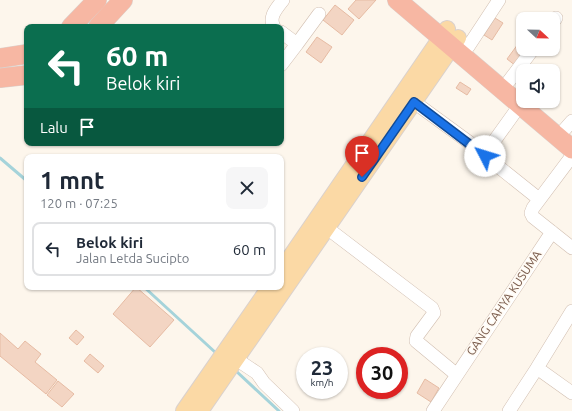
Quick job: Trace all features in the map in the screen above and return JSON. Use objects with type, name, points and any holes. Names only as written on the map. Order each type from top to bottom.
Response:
[{"type":"highway","points":[[73,24],[97,0]]},
{"type":"highway","points":[[101,24],[123,0]]},
{"type":"highway","points":[[397,0],[453,40],[516,91]]},
{"type":"highway","points":[[414,0],[453,40],[516,91]]},
{"type":"highway","points":[[0,58],[24,54]]},
{"type":"highway","points":[[0,78],[24,75]]},
{"type":"highway","points":[[533,108],[572,149]]},
{"type":"highway","points":[[540,108],[570,128]]},
{"type":"main road","points":[[284,278],[327,228],[414,102],[453,40]]},
{"type":"main road","points":[[284,267],[453,40]]},
{"type":"main road","points":[[200,411],[236,359],[269,296]]},
{"type":"main road","points":[[184,411],[269,296]]},
{"type":"street","points":[[273,24],[272,16],[283,0]]},
{"type":"street","points":[[453,40],[499,0]]},
{"type":"street","points":[[284,61],[319,14]]},
{"type":"street","points":[[284,34],[297,44]]},
{"type":"street","points":[[414,102],[485,154],[489,160],[539,199]]},
{"type":"street","points":[[485,154],[516,103]]},
{"type":"street","points":[[572,156],[531,210],[531,215],[572,248]]},
{"type":"street","points":[[327,228],[432,308],[434,313],[417,336],[416,341],[457,375]]},
{"type":"street","name":"GANG CAHYA KUSUMA","points":[[433,411],[552,232]]},
{"type":"street","points":[[510,411],[572,311]]},
{"type":"street","points":[[236,359],[257,373],[264,383],[293,411]]},
{"type":"street","points":[[538,368],[572,393]]},
{"type":"building","points":[[356,0],[376,0],[359,19],[348,9]]},
{"type":"building","points":[[335,5],[354,20],[342,35],[323,20]]},
{"type":"building","points":[[495,18],[503,23],[492,40],[484,35]]},
{"type":"building","points":[[317,37],[332,47],[321,63],[306,52]]},
{"type":"building","points":[[516,47],[516,56],[521,56],[516,66],[507,59]]},
{"type":"building","points":[[460,82],[471,89],[467,95],[456,88]]},
{"type":"building","points":[[133,290],[139,290],[174,320],[150,347],[113,314]]},
{"type":"building","points":[[76,330],[84,337],[77,345],[69,338]]},
{"type":"building","points":[[0,333],[18,349],[25,341],[41,354],[35,362],[57,380],[46,394],[0,356]]},
{"type":"building","points":[[90,354],[104,366],[98,373],[84,361]]},
{"type":"building","points":[[425,379],[439,388],[431,402],[417,393]]},
{"type":"building","points":[[58,381],[74,394],[62,407],[47,395]]},
{"type":"waterway","points":[[0,158],[24,178]]},
{"type":"waterway","points":[[147,290],[216,353]]},
{"type":"waterway","points":[[236,371],[279,411]]},
{"type":"route","points":[[362,177],[414,102],[485,154],[485,156]]}]
